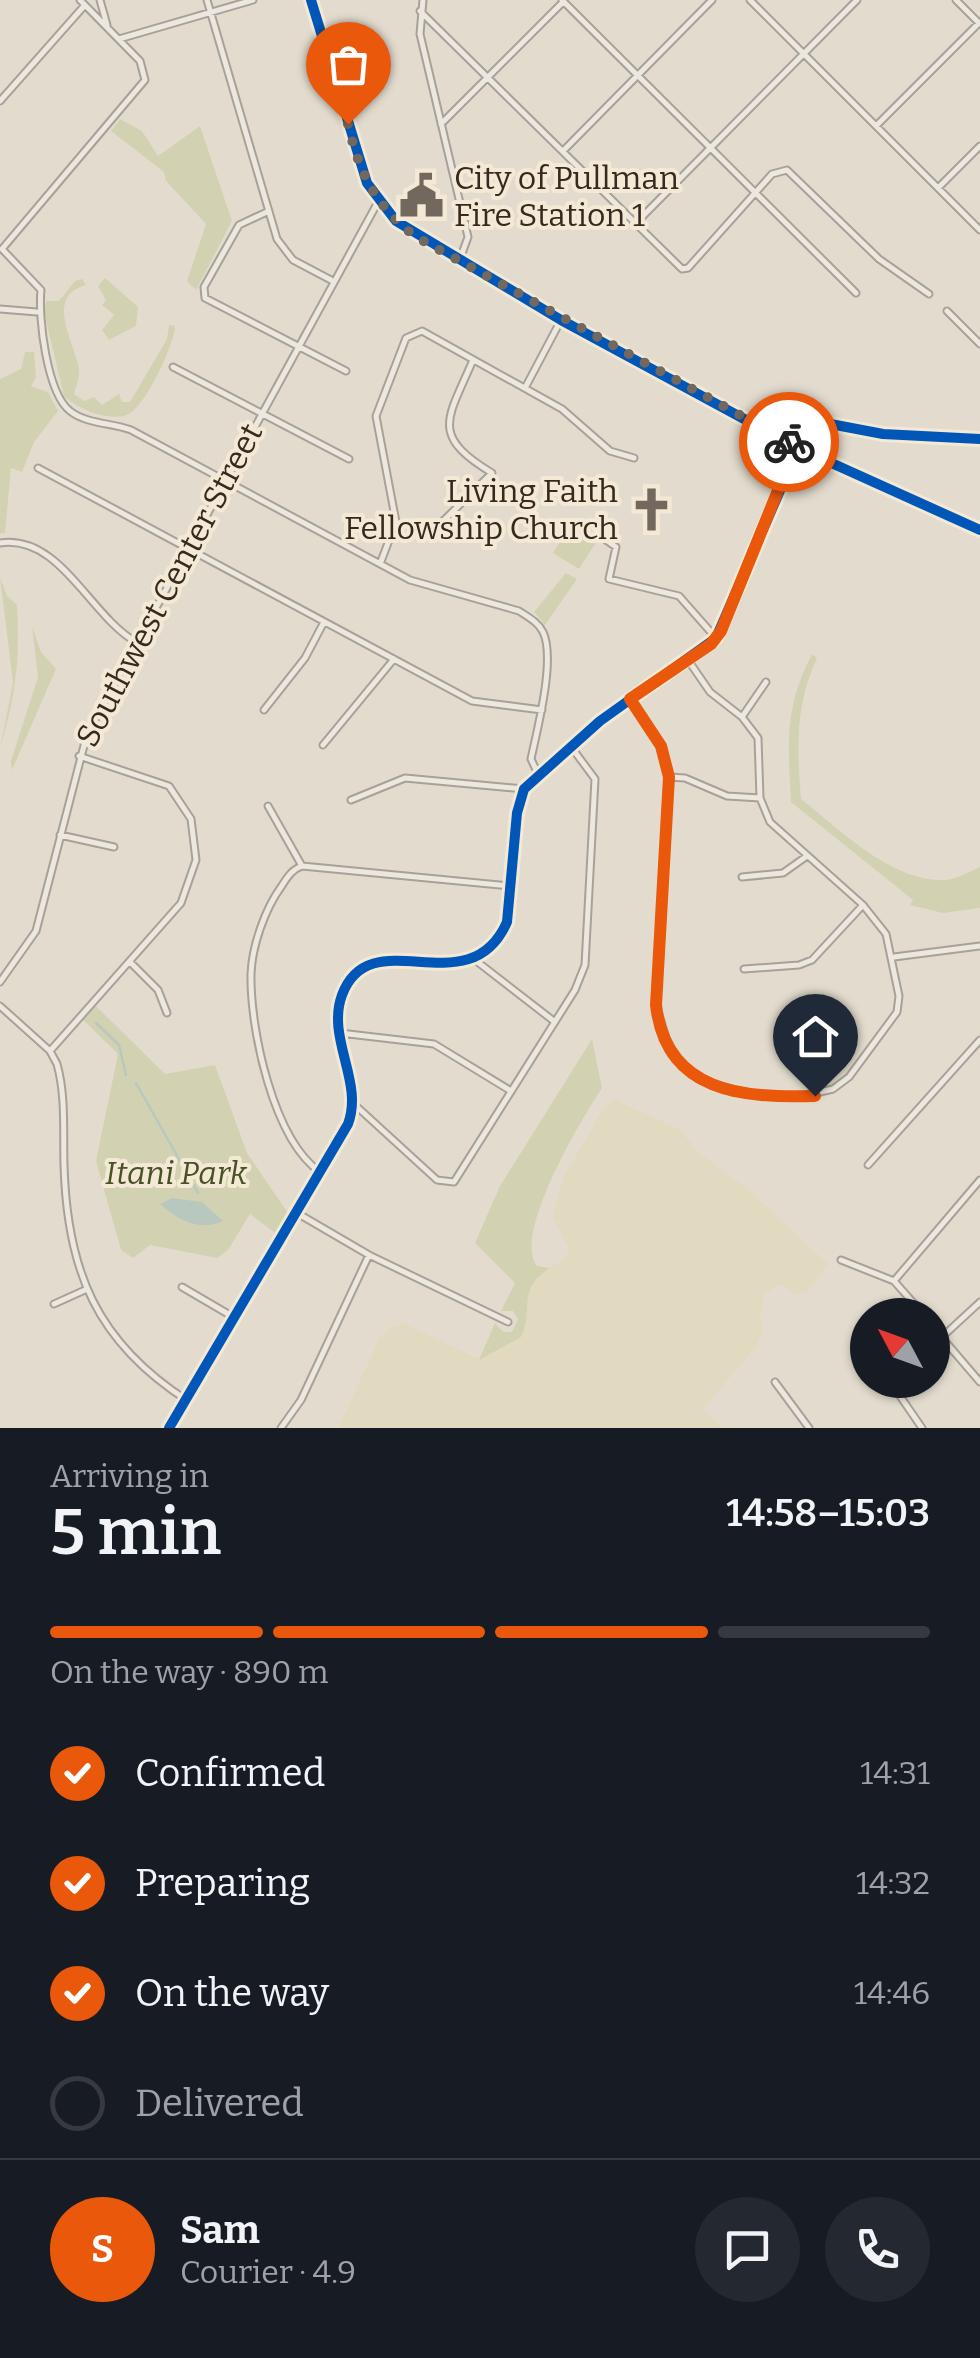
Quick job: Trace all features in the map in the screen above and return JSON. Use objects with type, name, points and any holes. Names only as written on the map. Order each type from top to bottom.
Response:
[{"type":"main road","points":[[311,0],[357,158],[378,202],[416,237],[796,446],[980,530]]},
{"type":"street","points":[[100,0],[108,28]]},
{"type":"street","points":[[207,0],[284,252],[331,280]]},
{"type":"street","points":[[120,39],[253,0]]},
{"type":"street","points":[[424,0],[419,23],[468,236],[459,262]]},
{"type":"street","points":[[562,151],[712,0]]},
{"type":"street","points":[[750,0],[980,230]]},
{"type":"street","points":[[636,224],[857,0]]},
{"type":"street","points":[[876,126],[980,23],[956,0]]},
{"type":"street","points":[[442,124],[564,1],[856,294]]},
{"type":"street","points":[[2,96],[83,3],[140,60],[145,80],[5,242],[5,254],[38,285],[37,312],[56,392],[71,412],[131,430],[410,580],[519,611],[535,622],[546,642],[542,710],[531,759],[538,774]]},
{"type":"street","points":[[420,11],[682,268],[688,268],[772,174],[787,170],[880,259],[929,294]]},
{"type":"street","points":[[938,188],[980,146]]},
{"type":"street","name":"Southwest Center Street","points":[[0,982],[36,931],[79,756],[259,413],[378,202]]},
{"type":"street","points":[[269,211],[239,225],[204,287],[204,298],[346,372]]},
{"type":"street","points":[[0,309],[37,312]]},
{"type":"street","points":[[947,311],[980,344]]},
{"type":"street","points":[[524,388],[561,320]]},
{"type":"street","points":[[380,564],[396,522],[376,416],[406,338],[413,331],[422,331],[562,408],[610,451],[634,458]]},
{"type":"street","points":[[435,529],[492,473],[460,454],[447,434],[447,421],[473,360]]},
{"type":"street","points":[[172,366],[349,460]]},
{"type":"street","points":[[169,1428],[348,1124],[354,1104],[340,1034],[342,994],[367,966],[384,960],[456,964],[475,960],[500,938],[507,922],[517,813],[524,789],[570,745],[716,638],[796,446],[814,422],[914,437],[980,438]]},
{"type":"street","points":[[38,468],[472,701],[542,710]]},
{"type":"street","points":[[606,540],[616,547],[609,578],[676,594],[716,638]]},
{"type":"street","points":[[0,543],[25,543],[38,549],[80,589],[106,622],[136,642]]},
{"type":"street","points":[[264,710],[305,658],[325,620]]},
{"type":"street","points":[[323,745],[394,659]]},
{"type":"street","points":[[630,699],[661,746],[669,777],[658,1022],[671,1054],[683,1067],[714,1086],[798,1096],[833,1089],[849,1077],[896,1012],[900,996],[894,957],[880,922],[770,822],[760,798],[760,748],[742,717],[710,692],[688,660]]},
{"type":"street","points":[[742,717],[766,682]]},
{"type":"street","points":[[354,1104],[444,1184],[460,1175],[582,978],[595,779],[570,745]]},
{"type":"street","points":[[50,1051],[181,903],[196,860],[192,819],[168,786],[79,756]]},
{"type":"street","points":[[669,777],[684,778],[727,796],[760,798]]},
{"type":"street","points":[[350,800],[405,778],[524,789]]},
{"type":"street","points":[[268,806],[302,866]]},
{"type":"street","points":[[60,835],[114,847]]},
{"type":"street","points":[[742,878],[782,873],[808,856]]},
{"type":"street","points":[[320,1172],[302,1154],[275,1106],[251,972],[272,900],[294,869],[302,866],[511,886]]},
{"type":"street","points":[[744,969],[799,965],[812,960],[863,905]]},
{"type":"street","points":[[894,957],[980,946]]},
{"type":"street","points":[[475,960],[554,1022]]},
{"type":"street","points":[[130,962],[158,990],[167,1013]]},
{"type":"street","points":[[0,1006],[50,1051],[61,1077],[68,1224],[85,1290],[127,1352],[188,1401]]},
{"type":"street","points":[[340,1034],[434,1044],[511,1092]]},
{"type":"street","points":[[868,1165],[980,1040]]},
{"type":"street","points":[[894,1281],[904,1264],[980,1180]]},
{"type":"street","points":[[297,1214],[369,1256],[508,1322]]},
{"type":"street","points":[[282,1428],[300,1400],[369,1256]]},
{"type":"street","points":[[841,1260],[894,1281],[909,1298]]},
{"type":"street","points":[[182,1287],[236,1318]]},
{"type":"street","points":[[54,1304],[85,1290]]},
{"type":"street","points":[[950,1330],[980,1302]]},
{"type":"street","points":[[950,1347],[980,1382]]},
{"type":"street","points":[[775,1382],[809,1428]]},
{"type":"street","points":[[901,1398],[922,1428]]},
{"type":"shaded area","points":[[615,1100],[679,1129],[699,1153],[747,1188],[828,1264],[808,1291],[797,1295],[780,1284],[765,1293],[760,1314],[764,1329],[756,1347],[703,1409],[723,1428],[338,1428],[380,1337],[391,1327],[403,1323],[479,1359],[521,1337],[526,1296],[534,1277],[565,1259],[569,1248],[553,1217],[563,1178],[603,1109]]},
{"type":"shaded area","points":[[172,1198],[202,1202],[223,1221],[197,1225],[182,1219],[160,1204]]},
{"type":"green space","points":[[120,119],[142,131],[158,156],[200,126],[232,221],[196,290],[187,281],[206,224],[166,181],[164,172],[111,131]]},
{"type":"green space","points":[[105,278],[138,307],[136,326],[109,340],[102,330],[114,315],[102,305],[106,300],[98,286]]},
{"type":"green space","points":[[82,279],[86,285],[73,291],[64,310],[79,370],[74,394],[84,401],[94,397],[102,405],[119,394],[122,402],[130,402],[167,339],[169,325],[175,326],[158,373],[129,414],[113,417],[95,413],[64,396],[44,312],[46,301],[59,301],[75,281]]},
{"type":"green space","points":[[25,352],[34,352],[36,377],[31,386],[48,392],[58,411],[34,442],[22,472],[11,468],[5,533],[0,534],[0,379],[21,369]]},
{"type":"green space","points":[[569,528],[595,544],[579,569],[553,553]]},
{"type":"green space","points":[[566,573],[577,579],[545,625],[534,612]]},
{"type":"green space","points":[[0,577],[7,596],[17,605],[18,644],[13,694],[0,749],[13,683]]},
{"type":"green space","points":[[32,626],[41,652],[56,669],[12,770],[11,761],[38,677]]},
{"type":"green space","points":[[812,654],[817,658],[799,727],[801,799],[867,851],[904,872],[943,880],[980,867],[980,908],[943,913],[910,905],[913,900],[791,802],[792,709]]},
{"type":"green space","name":"Itani Park","points":[[96,1006],[165,1074],[215,1065],[247,1153],[288,1213],[275,1233],[250,1214],[228,1250],[217,1258],[150,1245],[133,1258],[121,1250],[96,1161],[118,1054],[83,1020]]},
{"type":"green space","points":[[592,1039],[602,1088],[553,1177],[534,1229],[532,1251],[537,1266],[550,1268],[539,1276],[529,1292],[521,1337],[479,1360],[495,1323],[503,1332],[512,1332],[518,1319],[513,1311],[501,1311],[515,1283],[475,1243],[500,1186]]},
{"type":"waterway","points":[[96,1023],[119,1045],[126,1075]]},
{"type":"waterway","points":[[136,1083],[198,1193]]},
{"type":"cycle path","points":[[311,0],[367,183],[396,221],[561,320],[796,447],[980,530]]},
{"type":"cycle path","points":[[169,1428],[348,1124],[352,1092],[338,1011],[342,995],[356,973],[375,963],[446,963],[469,959],[490,947],[507,922],[517,813],[524,789],[600,721],[716,638],[808,426],[820,422],[883,434],[980,439]]},
{"type":"way so far","points":[[348,124],[370,190],[396,221],[416,237],[789,442]]},
{"type":"place","name":"City of Pullman Fire Station 1","points":[[421,196]]},
{"type":"place","name":"Living Faith Fellowship Church","points":[[651,509]]},
{"type":"route","points":[[789,442],[796,446],[721,631],[711,644],[630,699],[661,746],[669,777],[656,1005],[663,1037],[683,1067],[714,1086],[732,1092],[815,1096]]}]
